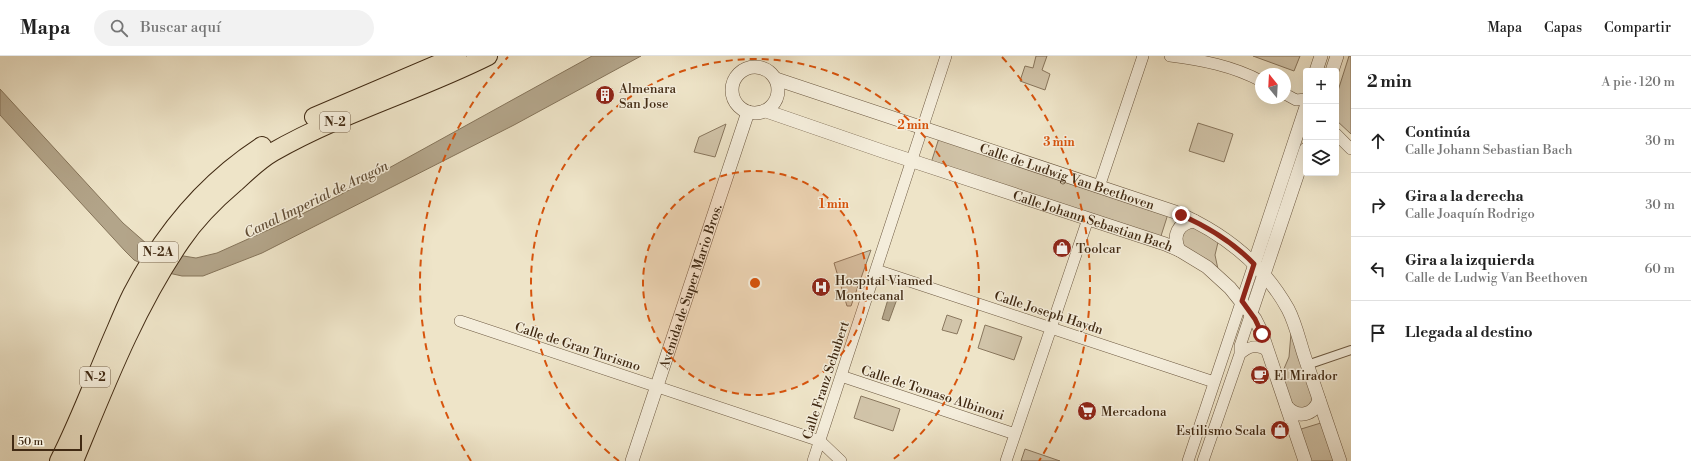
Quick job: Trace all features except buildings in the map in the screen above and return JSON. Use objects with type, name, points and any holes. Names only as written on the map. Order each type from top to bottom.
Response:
[{"type":"highway","name":"N-2","points":[[60,461],[140,295],[181,240],[192,214],[216,180],[247,155],[279,135],[313,118],[457,56]]},
{"type":"highway","name":"N-2","points":[[192,214],[225,191],[271,153],[320,128],[432,82],[488,56]]},
{"type":"highway","name":"N-2","points":[[74,461],[105,388],[140,295]]},
{"type":"street","name":"Calle Franz Schubert","points":[[813,461],[946,56]]},
{"type":"street","points":[[1099,187],[1144,56]]},
{"type":"street","points":[[1170,56],[1220,65],[1255,78]]},
{"type":"street","points":[[1317,68],[1321,56]]},
{"type":"street","points":[[1333,68],[1337,56]]},
{"type":"street","points":[[757,67],[768,71],[776,79],[779,90],[778,97],[774,104],[766,111],[758,113],[748,112],[738,106],[733,97],[732,87],[736,76],[746,69],[757,67]]},
{"type":"street","name":"Calle de Ludwig Van Beethoven","points":[[776,79],[922,129],[1175,212],[1194,221],[1226,240],[1243,252],[1264,274],[1289,310],[1340,461]]},
{"type":"street","points":[[1291,97],[1296,100],[1303,99]]},
{"type":"street","name":"Calle Johann Sebastian Bach","points":[[766,111],[1088,220],[1163,243],[1179,250],[1207,267],[1242,301],[1260,328],[1306,461]]},
{"type":"street","name":"Avenida de Super Mario Bros.","points":[[632,461],[748,112]]},
{"type":"street","points":[[1188,461],[1303,116]]},
{"type":"street","points":[[1339,137],[1351,149]]},
{"type":"street","points":[[1203,461],[1240,354],[1240,346],[1303,158]]},
{"type":"street","points":[[1006,461],[1088,220]]},
{"type":"street","points":[[1179,250],[1176,241],[1178,230],[1184,223],[1194,221]]},
{"type":"street","name":"Calle Joseph Haydn","points":[[876,270],[1214,382]]},
{"type":"street","name":"Calle de Gran Turismo","points":[[460,321],[820,441],[841,461]]},
{"type":"street","points":[[1240,354],[1253,346],[1260,347],[1268,351]]},
{"type":"street","points":[[1307,365],[1351,350]]},
{"type":"street","name":"Calle de Tomaso Albinoni","points":[[841,376],[1015,434]]},
{"type":"street","points":[[1287,406],[1291,411],[1298,414],[1307,413],[1316,407],[1319,400]]},
{"type":"shaded area","name":"Canal Imperial de Aragón","points":[[592,56],[641,56],[514,125],[262,253],[203,276],[182,276],[155,270],[134,260],[0,115],[0,89],[123,223],[147,244],[165,253],[196,258],[217,253],[286,222],[340,195]]},
{"type":"shaded area","points":[[1036,56],[1047,56],[1042,70],[1050,74],[1045,90],[1020,81],[1025,66],[1033,68]]},
{"type":"shaded area","points":[[1253,56],[1300,56],[1294,71],[1291,70],[1291,68],[1286,68]]},
{"type":"shaded area","points":[[1349,56],[1351,56],[1351,134],[1339,123],[1339,88]]},
{"type":"shaded area","points":[[1198,123],[1233,134],[1224,162],[1189,151]]},
{"type":"shaded area","points":[[726,124],[715,157],[694,152],[699,137]]},
{"type":"shaded area","points":[[939,138],[1168,214],[1160,239],[931,163]]},
{"type":"shaded area","points":[[1188,225],[1219,238],[1215,255],[1219,274],[1184,250],[1180,231]]},
{"type":"shaded area","points":[[871,250],[851,306],[847,306],[834,263]]},
{"type":"shaded area","points":[[889,296],[897,299],[889,321],[882,319]]},
{"type":"shaded area","points":[[947,315],[962,320],[957,334],[942,330]]},
{"type":"shaded area","points":[[985,325],[1022,337],[1014,360],[978,348]]},
{"type":"shaded area","points":[[1291,333],[1314,394],[1312,406],[1296,411],[1280,378],[1289,357]]},
{"type":"shaded area","points":[[861,396],[900,409],[893,431],[854,418]]},
{"type":"shaded area","points":[[1324,422],[1337,461],[1308,461],[1298,430]]},
{"type":"shaded area","points":[[1025,449],[1060,461],[1021,461]]},
{"type":"place","name":"Almenara San Jose","points":[[605,95]]},
{"type":"place","name":"Toolcar","points":[[1062,248]]},
{"type":"place","name":"Hospital Viamed Montecanal","points":[[821,287]]},
{"type":"place","name":"El Mirador","points":[[1260,375]]},
{"type":"place","name":"Mercadona","points":[[1087,411]]},
{"type":"place","name":"Estilismo Scala","points":[[1280,430]]},
{"type":"route","points":[[1181,215],[1202,225],[1226,240],[1243,252],[1254,264],[1242,301],[1255,319],[1262,334]]}]
